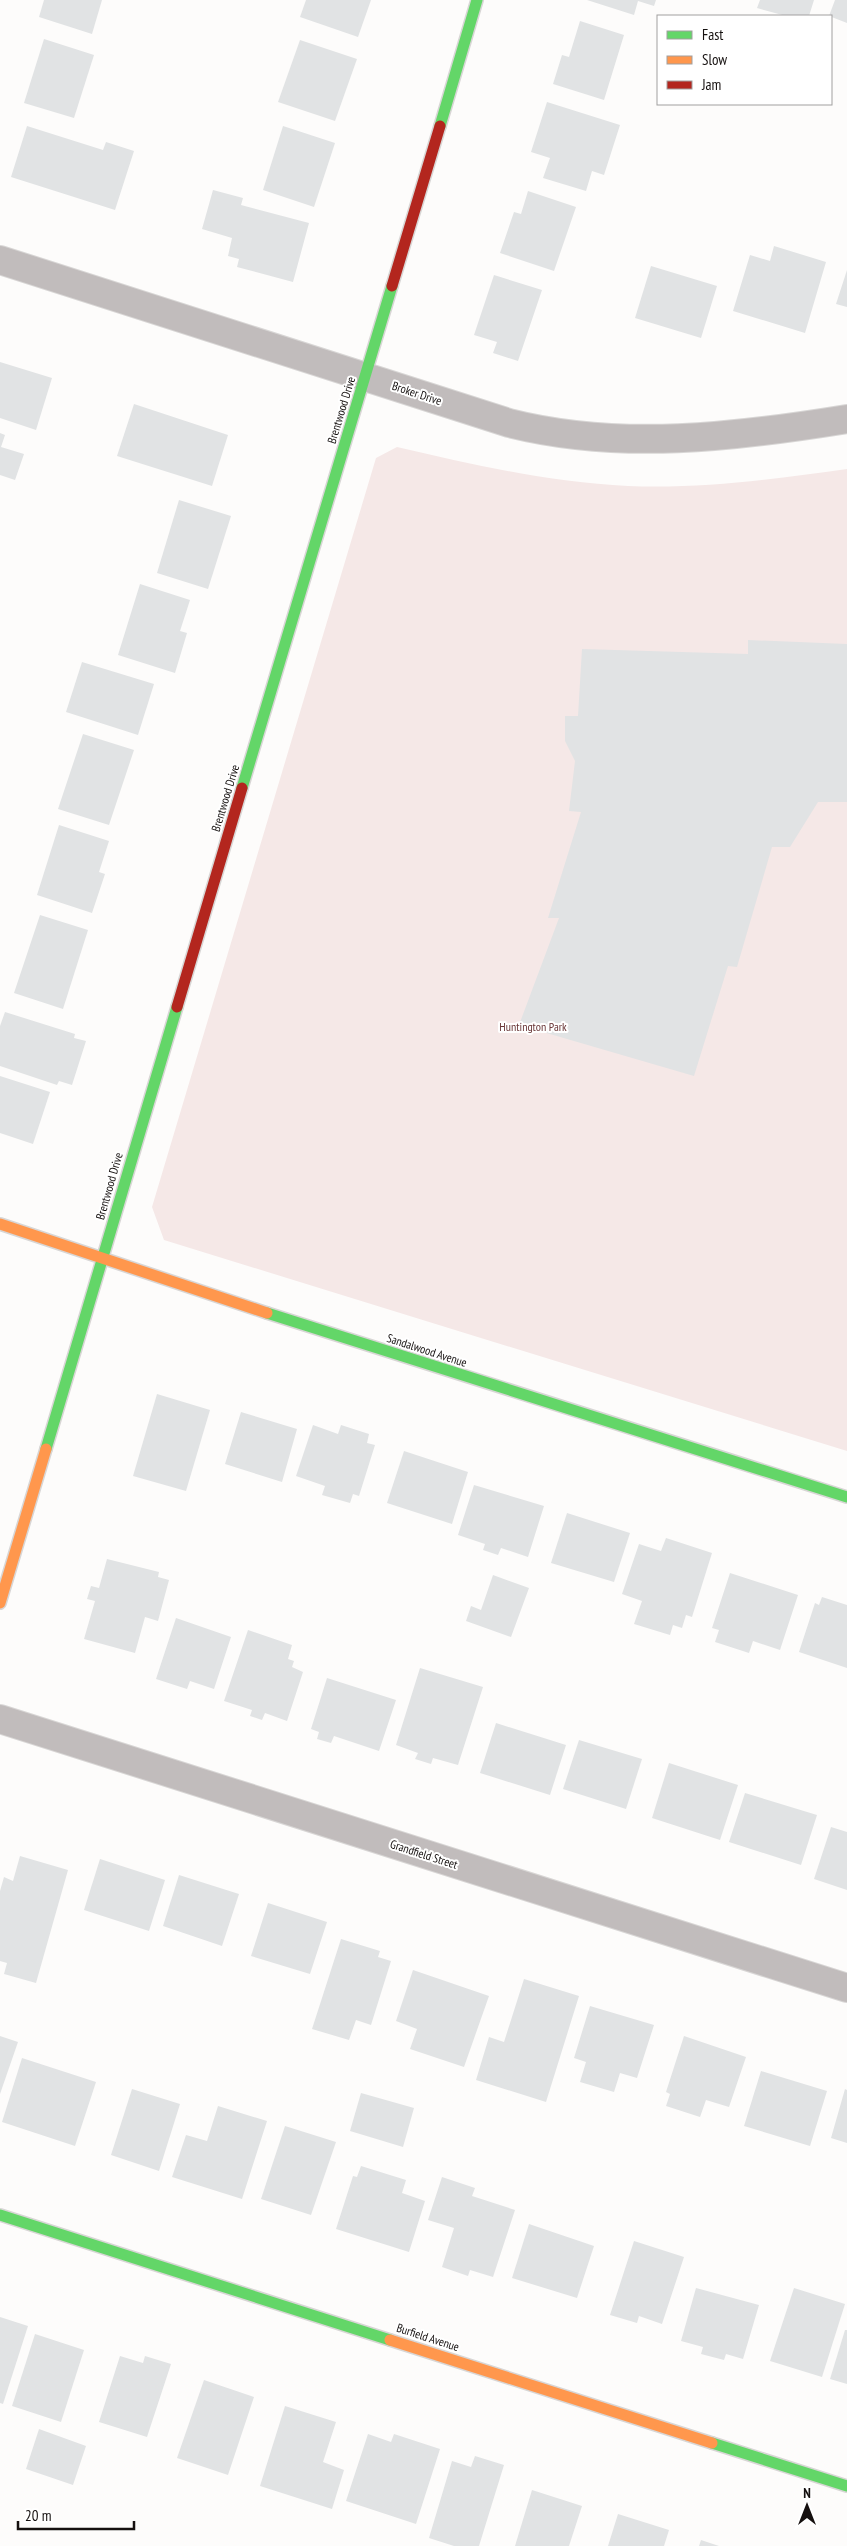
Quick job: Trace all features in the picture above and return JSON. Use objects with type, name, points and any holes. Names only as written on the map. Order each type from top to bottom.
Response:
[{"type":"street","name":"Brentwood Drive","points":[[0,1603],[477,0]]},
{"type":"street","name":"Broker Drive","points":[[0,260],[508,423],[539,431],[597,438],[691,439],[755,434],[847,419]]},
{"type":"street","name":"Sandalwood Avenue","points":[[0,1224],[292,1321],[847,1497]]},
{"type":"street","name":"Grandfield Street","points":[[0,1719],[847,1988]]},
{"type":"street","name":"Burfield Avenue","points":[[0,2215],[847,2486]]},
{"type":"green space","name":"Huntington Park","points":[[397,447],[540,477],[628,486],[711,485],[847,469],[847,1451],[164,1240],[152,1207],[376,458]]},
{"type":"building","points":[[44,0],[102,0],[92,34],[39,17]]},
{"type":"building","points":[[306,0],[371,0],[358,37],[300,17]]},
{"type":"building","points":[[587,0],[656,0],[654,6],[638,1],[634,15]]},
{"type":"building","points":[[760,0],[814,0],[809,15],[782,15],[757,8]]},
{"type":"building","points":[[835,0],[847,0],[847,23],[829,15]]},
{"type":"building","points":[[580,21],[624,35],[604,100],[553,84],[562,55],[569,57]]},
{"type":"building","points":[[44,39],[94,55],[74,118],[24,103]]},
{"type":"building","points":[[300,40],[357,59],[335,121],[278,102]]},
{"type":"building","points":[[547,102],[620,125],[604,175],[592,171],[586,191],[543,178],[550,158],[531,152]]},
{"type":"building","points":[[27,126],[103,150],[106,142],[134,151],[115,210],[11,177]]},
{"type":"building","points":[[283,126],[335,143],[314,207],[263,190]]},
{"type":"building","points":[[213,190],[243,198],[241,205],[309,223],[293,282],[237,267],[239,259],[228,256],[232,238],[202,229]]},
{"type":"building","points":[[528,191],[576,207],[554,271],[500,253],[514,212],[521,214]]},
{"type":"building","points":[[774,246],[826,262],[805,333],[733,311],[750,255],[770,261]]},
{"type":"building","points":[[651,266],[717,286],[701,338],[635,318]]},
{"type":"building","points":[[847,270],[847,307],[836,304]]},
{"type":"building","points":[[494,275],[542,290],[518,361],[493,353],[497,342],[474,335]]},
{"type":"building","points":[[0,362],[52,378],[36,430],[0,418]]},
{"type":"building","points":[[134,404],[228,435],[212,486],[117,456]]},
{"type":"building","points":[[0,433],[5,435],[1,447],[24,454],[15,480],[0,475]]},
{"type":"building","points":[[179,500],[231,516],[208,589],[157,573]]},
{"type":"building","points":[[140,584],[190,600],[180,631],[187,633],[175,673],[118,655]]},
{"type":"building","points":[[748,640],[847,644],[847,802],[818,802],[790,847],[772,847],[737,967],[728,966],[694,1076],[519,1025],[559,918],[548,918],[581,812],[569,811],[575,761],[565,741],[565,716],[578,716],[582,649],[748,654]]},
{"type":"building","points":[[82,662],[154,684],[138,735],[66,712]]},
{"type":"building","points":[[83,734],[134,750],[109,825],[58,809]]},
{"type":"building","points":[[59,825],[109,841],[99,872],[105,874],[92,913],[37,895]]},
{"type":"building","points":[[40,915],[88,930],[63,1009],[14,993]]},
{"type":"building","points":[[5,1012],[75,1034],[74,1038],[86,1041],[72,1085],[59,1081],[57,1085],[0,1066],[0,1026]]},
{"type":"building","points":[[0,1076],[50,1092],[33,1144],[0,1133]]},
{"type":"building","points":[[157,1394],[210,1410],[186,1491],[133,1476]]},
{"type":"building","points":[[241,1412],[297,1429],[282,1482],[225,1464]]},
{"type":"building","points":[[313,1425],[338,1434],[341,1425],[369,1434],[367,1443],[375,1445],[359,1496],[353,1494],[350,1503],[322,1495],[325,1486],[296,1476]]},
{"type":"building","points":[[404,1451],[468,1472],[452,1524],[387,1503]]},
{"type":"building","points":[[474,1485],[544,1506],[528,1557],[501,1548],[498,1555],[483,1550],[485,1544],[458,1535]]},
{"type":"building","points":[[567,1513],[630,1533],[614,1582],[551,1563]]},
{"type":"building","points":[[666,1538],[712,1553],[692,1617],[686,1615],[682,1628],[673,1625],[670,1635],[634,1624],[642,1601],[622,1594],[639,1544],[661,1551]]},
{"type":"building","points":[[107,1559],[159,1572],[158,1577],[169,1580],[158,1621],[145,1617],[135,1653],[84,1639],[95,1601],[87,1599],[91,1586],[99,1588]]},
{"type":"building","points":[[730,1573],[798,1595],[780,1650],[753,1641],[749,1653],[715,1642],[719,1630],[712,1628]]},
{"type":"building","points":[[493,1575],[529,1588],[511,1637],[466,1621],[471,1606],[481,1610]]},
{"type":"building","points":[[822,1597],[847,1605],[847,1668],[799,1652],[815,1603],[819,1605]]},
{"type":"building","points":[[176,1618],[231,1637],[214,1689],[190,1681],[187,1689],[156,1679]]},
{"type":"building","points":[[248,1630],[292,1645],[288,1659],[294,1661],[292,1667],[303,1672],[287,1721],[265,1713],[262,1720],[250,1716],[252,1710],[224,1701]]},
{"type":"building","points":[[420,1668],[483,1687],[458,1765],[433,1758],[431,1764],[415,1759],[418,1753],[396,1745]]},
{"type":"building","points":[[327,1678],[396,1700],[379,1751],[334,1736],[331,1743],[317,1739],[319,1732],[311,1729]]},
{"type":"building","points":[[496,1723],[566,1745],[550,1795],[480,1773]]},
{"type":"building","points":[[579,1740],[642,1759],[626,1809],[563,1789]]},
{"type":"building","points":[[669,1763],[738,1785],[720,1840],[652,1818]]},
{"type":"building","points":[[745,1793],[817,1815],[801,1865],[729,1842]]},
{"type":"building","points":[[831,1827],[847,1832],[847,1890],[814,1879]]},
{"type":"building","points":[[20,1856],[68,1870],[36,1983],[4,1974],[7,1963],[0,1961],[0,1891],[4,1877],[13,1881]]},
{"type":"building","points":[[100,1859],[165,1880],[149,1931],[84,1910]]},
{"type":"building","points":[[179,1875],[239,1894],[222,1946],[163,1926]]},
{"type":"building","points":[[268,1903],[327,1922],[310,1974],[251,1956]]},
{"type":"building","points":[[341,1939],[380,1951],[378,1957],[391,1961],[371,2025],[356,2020],[349,2040],[312,2029]]},
{"type":"building","points":[[413,1970],[489,1996],[464,2067],[410,2049],[417,2029],[396,2021]]},
{"type":"building","points":[[524,1979],[579,1996],[546,2102],[476,2080],[489,2037],[504,2042]]},
{"type":"building","points":[[590,2006],[654,2025],[637,2078],[620,2073],[614,2092],[580,2082],[586,2062],[574,2058]]},
{"type":"building","points":[[0,2036],[18,2042],[0,2094]]},
{"type":"building","points":[[684,2036],[746,2057],[729,2107],[706,2100],[700,2117],[666,2106],[670,2094],[666,2092]]},
{"type":"building","points":[[22,2058],[96,2082],[75,2146],[2,2122]]},
{"type":"building","points":[[761,2071],[827,2091],[810,2146],[744,2126]]},
{"type":"building","points":[[132,2089],[180,2104],[159,2171],[111,2155]]},
{"type":"building","points":[[845,2089],[847,2090],[847,2143],[831,2138]]},
{"type":"building","points":[[361,2093],[414,2108],[403,2147],[350,2131]]},
{"type":"building","points":[[218,2106],[267,2121],[242,2199],[172,2177],[186,2135],[207,2141]]},
{"type":"building","points":[[285,2126],[336,2142],[311,2215],[261,2199]]},
{"type":"building","points":[[361,2166],[406,2180],[402,2193],[425,2201],[409,2252],[336,2229],[353,2176],[357,2177]]},
{"type":"building","points":[[442,2177],[475,2188],[472,2196],[515,2210],[493,2277],[470,2270],[468,2276],[442,2267],[454,2228],[428,2220]]},
{"type":"building","points":[[529,2224],[594,2246],[577,2298],[512,2278]]},
{"type":"building","points":[[634,2241],[684,2257],[662,2324],[639,2316],[637,2323],[610,2315]]},
{"type":"building","points":[[696,2288],[759,2305],[743,2359],[726,2354],[724,2360],[701,2354],[703,2347],[681,2341]]},
{"type":"building","points":[[794,2288],[845,2304],[822,2377],[770,2361]]},
{"type":"building","points":[[0,2317],[28,2326],[3,2404],[0,2403]]},
{"type":"building","points":[[845,2330],[847,2330],[847,2384],[830,2379]]},
{"type":"building","points":[[35,2334],[84,2350],[61,2422],[12,2406]]},
{"type":"building","points":[[120,2356],[143,2363],[145,2356],[171,2364],[147,2437],[99,2422]]},
{"type":"building","points":[[204,2380],[254,2397],[228,2475],[177,2458]]},
{"type":"building","points":[[285,2406],[336,2422],[323,2462],[344,2470],[332,2509],[260,2486]]},
{"type":"building","points":[[39,2429],[86,2446],[73,2485],[26,2469]]},
{"type":"building","points":[[368,2434],[391,2442],[394,2434],[440,2449],[416,2524],[346,2501]]},
{"type":"building","points":[[475,2456],[504,2465],[479,2546],[454,2546],[429,2538],[452,2461],[471,2467]]},
{"type":"building","points":[[532,2490],[582,2506],[569,2546],[515,2546]]},
{"type":"building","points":[[618,2514],[669,2530],[664,2546],[608,2546]]},
{"type":"building","points":[[701,2540],[719,2546],[699,2546]]},
{"type":"traffic: fast","points":[[440,126],[477,0]]},
{"type":"traffic: fast","points":[[242,788],[392,286]]},
{"type":"traffic: fast","points":[[46,1449],[177,1007]]},
{"type":"traffic: fast","points":[[267,1313],[847,1497]]},
{"type":"traffic: fast","points":[[0,2215],[390,2340]]},
{"type":"traffic: fast","points":[[712,2443],[847,2486]]},
{"type":"traffic: slow","points":[[0,1224],[267,1313]]},
{"type":"traffic: slow","points":[[0,1603],[46,1449]]},
{"type":"traffic: slow","points":[[390,2340],[712,2443]]},
{"type":"traffic: jam","points":[[392,286],[440,126]]},
{"type":"traffic: jam","points":[[177,1007],[242,788]]}]
